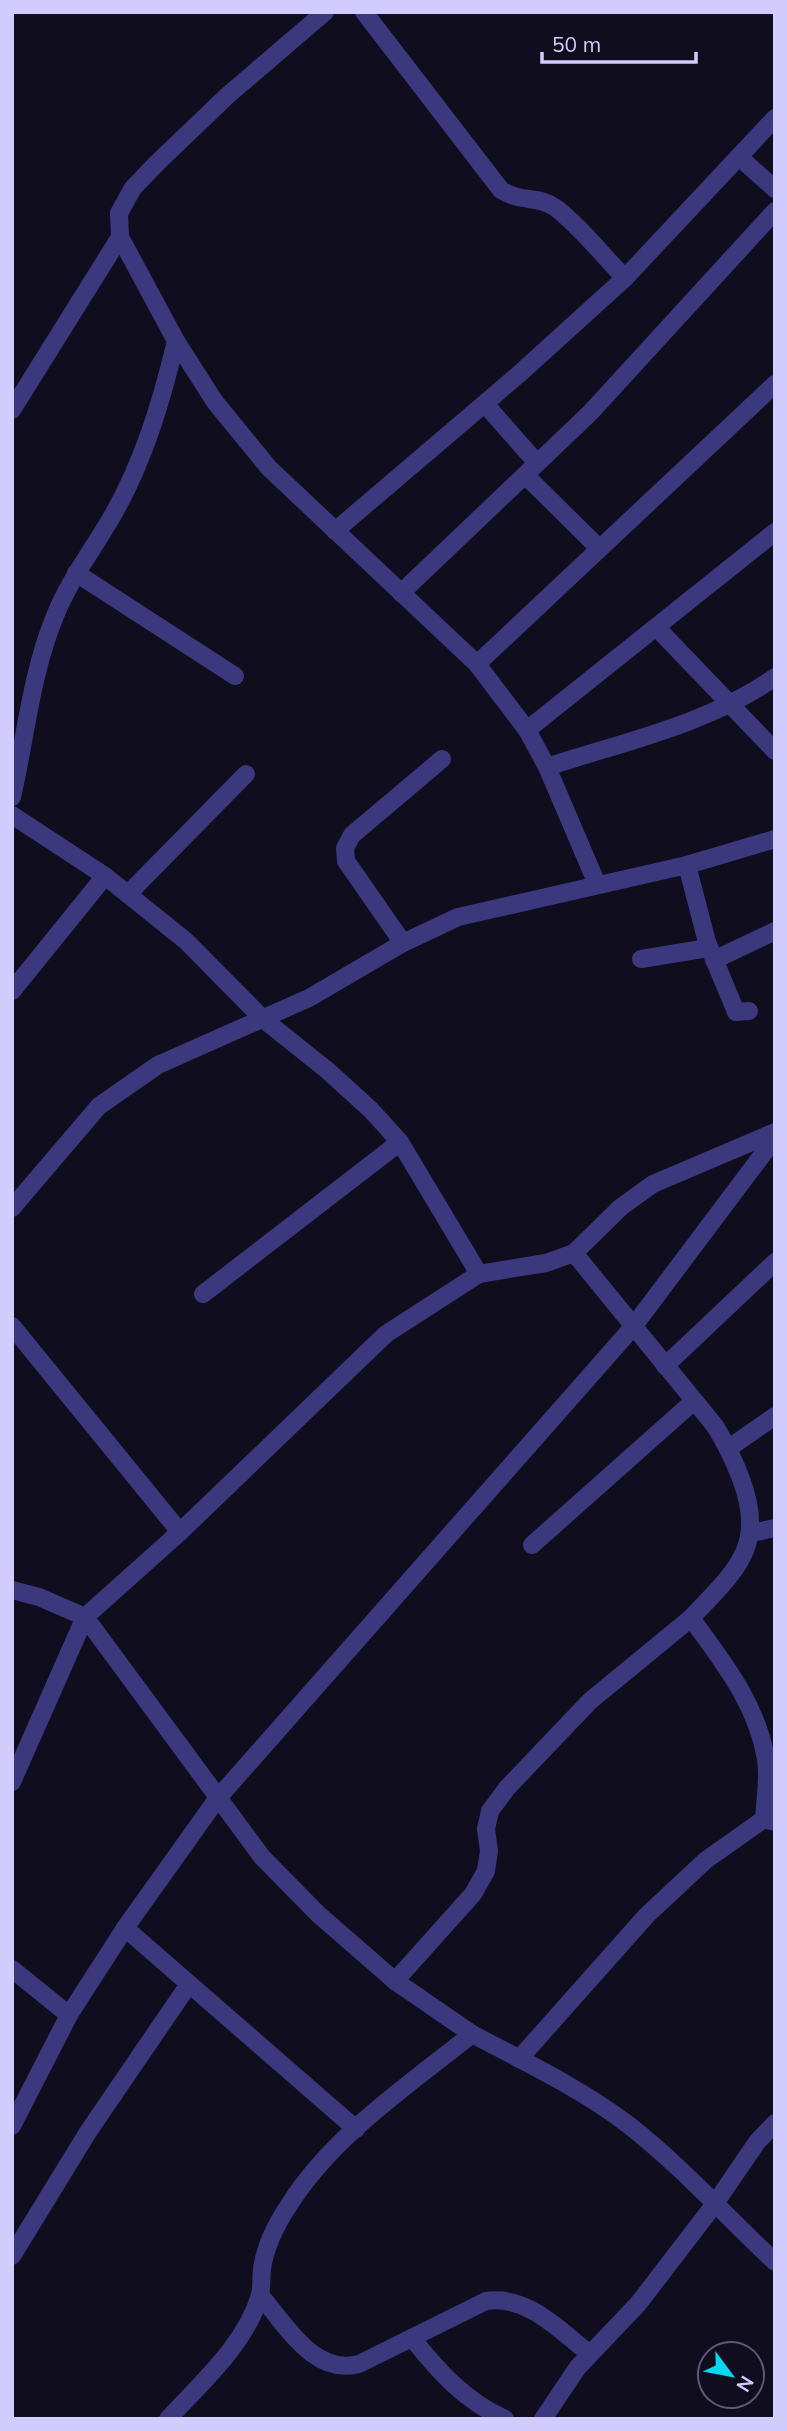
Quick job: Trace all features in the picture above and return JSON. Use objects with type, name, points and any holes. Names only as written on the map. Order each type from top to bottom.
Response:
[{"type":"street","points":[[325,12],[227,96],[133,188],[119,213],[120,237],[176,341],[215,402],[269,468],[477,664],[527,730],[547,767],[597,884]]},
{"type":"street","points":[[364,12],[501,190],[516,200],[539,200],[556,208],[625,278]]},
{"type":"street","points":[[335,531],[485,404],[625,278],[775,118]]},
{"type":"street","points":[[738,157],[775,189]]},
{"type":"street","points":[[401,593],[649,352],[775,211]]},
{"type":"street","points":[[12,410],[120,237]]},
{"type":"street","points":[[12,797],[40,654],[76,573],[111,519],[137,467],[162,401],[176,341]]},
{"type":"street","points":[[477,664],[775,384]]},
{"type":"street","points":[[485,404],[531,469],[599,548]]},
{"type":"street","points":[[527,730],[775,532]]},
{"type":"street","points":[[76,573],[234,676]]},
{"type":"street","points":[[657,628],[775,751]]},
{"type":"street","points":[[547,767],[708,714],[775,677]]},
{"type":"street","points":[[403,943],[346,861],[345,848],[352,835],[442,759]]},
{"type":"street","points":[[128,894],[246,774]]},
{"type":"street","points":[[12,815],[105,876],[186,940],[264,1019],[327,1070],[400,1142],[479,1274]]},
{"type":"street","points":[[12,1208],[99,1106],[158,1065],[309,998],[403,943],[458,917],[687,865],[775,839]]},
{"type":"street","points":[[687,865],[714,960],[736,1012],[748,1011]]},
{"type":"street","points":[[12,991],[105,876]]},
{"type":"street","points":[[714,960],[775,931]]},
{"type":"street","points":[[641,959],[702,949],[707,942]]},
{"type":"street","points":[[12,1782],[85,1617],[180,1532],[386,1334],[479,1274],[546,1262],[574,1252],[621,1207],[653,1184],[775,1132]]},
{"type":"street","points":[[12,2126],[69,2015],[125,1928],[217,1799],[633,1327],[775,1138]]},
{"type":"street","points":[[203,1294],[400,1142]]},
{"type":"street","points":[[395,1981],[473,1894],[486,1871],[489,1851],[485,1829],[490,1811],[506,1788],[590,1700],[691,1618],[731,1574],[742,1558],[752,1533],[750,1504],[729,1448],[574,1252]]},
{"type":"street","points":[[665,1366],[775,1262]]},
{"type":"street","points":[[12,1326],[180,1532]]},
{"type":"street","points":[[532,1545],[694,1401]]},
{"type":"street","points":[[729,1448],[775,1416]]},
{"type":"street","points":[[752,1533],[775,1528]]},
{"type":"street","points":[[12,1590],[39,1597],[85,1617],[119,1659],[217,1799],[271,1866],[318,1914],[395,1981],[472,2034],[629,2125],[682,2171],[775,2262]]},
{"type":"street","points":[[519,2059],[647,1915],[706,1860],[769,1820],[766,1761],[753,1711],[729,1669],[691,1618]]},
{"type":"street","points":[[125,1928],[356,2129]]},
{"type":"street","points":[[12,1969],[69,2015]]},
{"type":"street","points":[[12,2256],[88,2132],[189,1984]]},
{"type":"street","points":[[167,2419],[216,2367],[243,2332],[260,2295],[262,2267],[272,2235],[289,2204],[311,2176],[356,2129],[472,2034]]},
{"type":"street","points":[[543,2419],[590,2354],[638,2304],[715,2205],[757,2142],[775,2123]]},
{"type":"street","points":[[260,2295],[312,2354],[328,2365],[345,2368],[359,2364],[486,2301],[505,2298],[535,2312],[590,2354]]},
{"type":"street","points":[[412,2338],[438,2372],[468,2398],[505,2419]]}]
